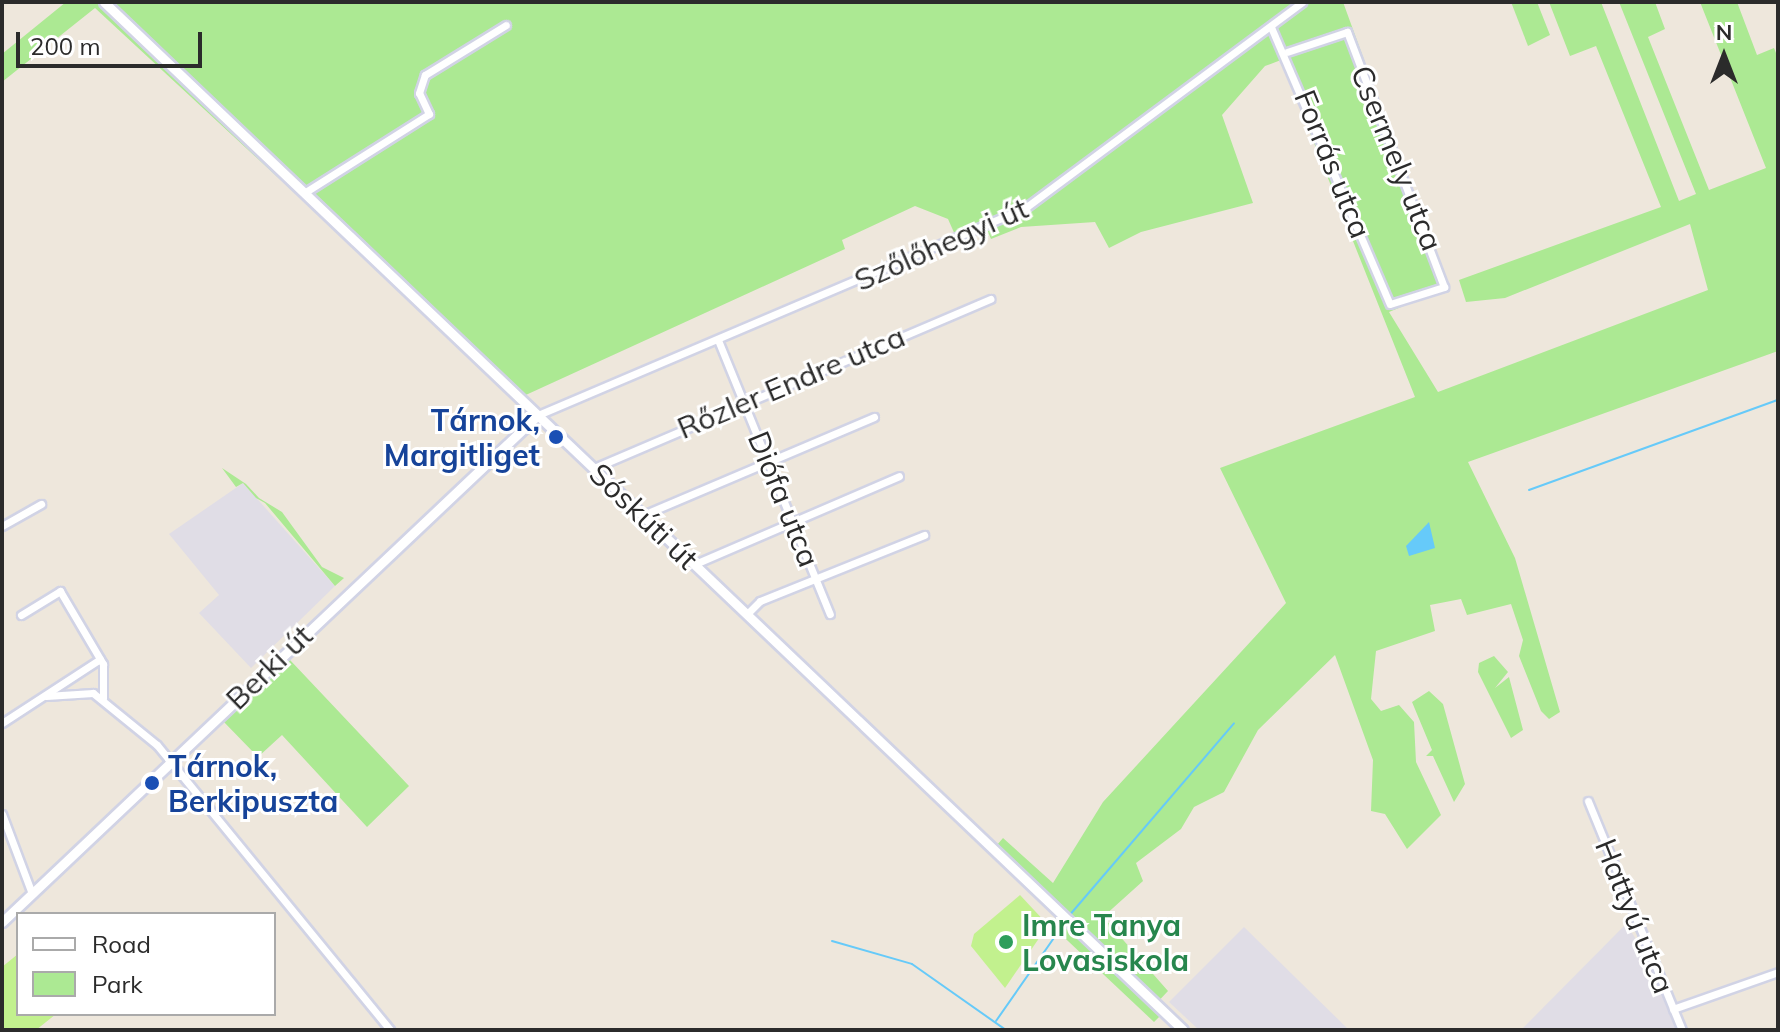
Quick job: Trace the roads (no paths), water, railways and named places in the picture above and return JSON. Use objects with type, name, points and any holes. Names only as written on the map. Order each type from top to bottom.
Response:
[{"type":"main road","name":"Sóskúti út","points":[[104,2],[1183,1030]]},
{"type":"main road","name":"Berki út","points":[[2,922],[538,415]]},
{"type":"street","name":"Szőlőhegyi út","points":[[538,415],[1025,208],[1302,2]]},
{"type":"street","points":[[304,193],[429,114],[419,93],[425,75],[506,25]]},
{"type":"street","name":"Forrás utca","points":[[1271,27],[1287,52],[1390,304]]},
{"type":"street","name":"Csermely utca","points":[[1287,52],[1343,31],[1349,36],[1448,284],[1403,305],[1390,304]]},
{"type":"street","name":"Rőzler Endre utca","points":[[594,468],[991,299]]},
{"type":"street","name":"Diófa utca","points":[[718,340],[830,614]]},
{"type":"street","points":[[643,515],[874,417]]},
{"type":"street","points":[[695,564],[792,519],[899,476]]},
{"type":"street","points":[[2,526],[41,504]]},
{"type":"street","points":[[747,614],[816,578],[924,535]]},
{"type":"street","points":[[21,615],[60,591],[100,659],[103,699]]},
{"type":"street","points":[[2,723],[100,659]]},
{"type":"street","points":[[46,696],[86,691],[103,699],[171,761],[390,1030]]},
{"type":"street","name":"Hattyú utca","points":[[1588,801],[1682,1030]]},
{"type":"street","points":[[2,814],[32,894]]},
{"type":"street","points":[[1673,1009],[1778,972]]},
{"type":"water","points":[[1429,522],[1435,548],[1409,556],[1406,546]]},
{"type":"waterway","points":[[1529,490],[1778,400]]},
{"type":"waterway","points":[[1068,917],[1234,723]]},
{"type":"waterway","points":[[996,1021],[1065,922]]},
{"type":"waterway","points":[[832,941],[912,964],[1006,1030]]},
{"type":"place","name":"Tárnok, Margitliget","points":[[556,437]]},
{"type":"place","name":"Tárnok, Berkipuszta","points":[[152,783]]},
{"type":"place","name":"Imre Tanya Lovasiskola","points":[[1006,942]]}]
